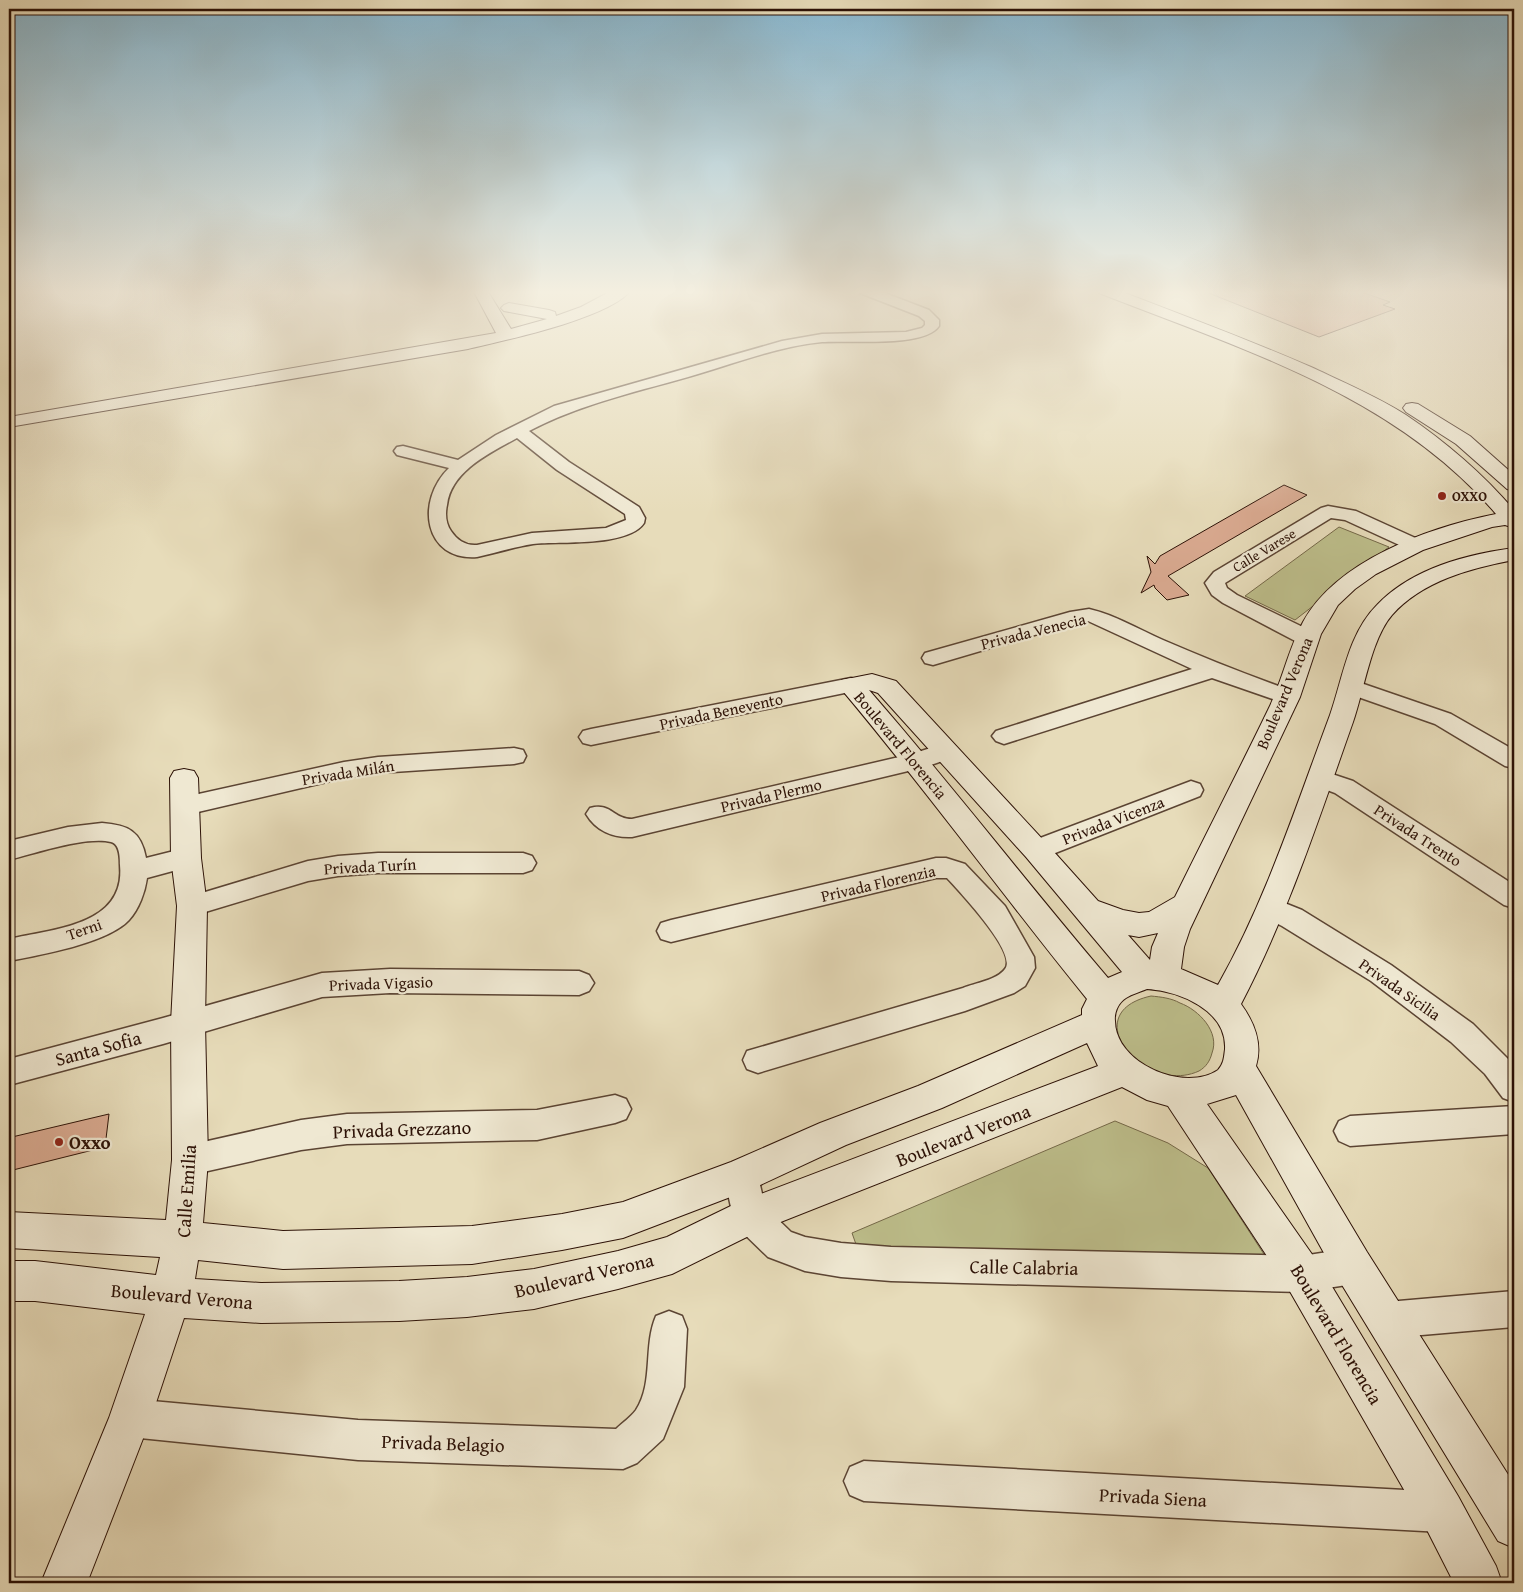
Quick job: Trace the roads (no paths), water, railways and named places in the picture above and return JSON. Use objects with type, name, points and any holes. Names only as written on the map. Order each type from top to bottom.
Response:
[{"type":"street","points":[[9,414],[133,397],[340,364]]},
{"type":"street","points":[[519,431],[563,466],[632,512],[636,518],[635,523],[630,527],[611,533],[543,537],[478,551],[460,548],[445,538],[437,522],[439,498],[449,477],[461,466],[519,431],[560,409],[715,364]]},
{"type":"street","points":[[1290,364],[1345,389],[1406,424],[1462,467],[1513,519]]},
{"type":"street","points":[[1326,364],[1371,384],[1409,405],[1463,440],[1514,486]]},
{"type":"street","points":[[9,422],[133,397]]},
{"type":"street","points":[[403,451],[461,466]]},
{"type":"street","name":"Calle Varese","points":[[1307,638],[1230,599],[1219,591],[1215,584],[1221,576],[1328,512],[1349,515],[1414,545]]},
{"type":"street","name":"Boulevard Verona","points":[[1154,976],[1287,697],[1314,623],[1329,601],[1347,585],[1414,545],[1451,533],[1513,519]]},
{"type":"street","points":[[1223,1006],[1240,977],[1272,909],[1352,687],[1369,630],[1392,603],[1416,586],[1448,571],[1481,559],[1514,554]]},
{"type":"street","name":"Privada Venecia","points":[[933,658],[1056,622],[1088,615],[1100,618],[1142,639],[1213,670],[1287,697]]},
{"type":"street","points":[[1004,736],[1213,670]]},
{"type":"street","name":"Boulevard Florencia","points":[[851,685],[872,682],[887,687],[1036,850],[1086,908],[1154,976]]},
{"type":"street","name":"Privada Benevento","points":[[591,737],[851,685]]},
{"type":"street","name":"Boulevard Florencia","points":[[851,685],[916,760],[1025,901],[1100,1010]]},
{"type":"street","points":[[1352,687],[1443,719],[1514,760]]},
{"type":"street","name":"Privada Plermo","points":[[599,814],[611,826],[632,828],[916,760],[946,751]]},
{"type":"street","name":"Privada Milán","points":[[184,792],[378,766],[514,756]]},
{"type":"street","name":"Privada Trento","points":[[1320,778],[1344,787],[1514,898]]},
{"type":"street","name":"Privada Vicenza","points":[[1036,850],[1191,790]]},
{"type":"street","name":"Calle Emilia","points":[[64,1583],[130,1418],[171,1297],[183,1240],[190,1160],[188,1023],[192,906],[186,858],[184,792]]},
{"type":"street","points":[[9,850],[84,834],[112,831],[123,836],[130,844],[134,870],[186,858]]},
{"type":"street","name":"Privada Turín","points":[[192,906],[308,871],[338,866],[378,863],[523,863]]},
{"type":"street","name":"Privada Florenzia","points":[[671,931],[936,868],[946,868],[956,871],[995,913],[1020,957],[1021,968],[1015,978],[1004,985],[965,999],[758,1060]]},
{"type":"street","name":"Terni","points":[[9,950],[91,930],[109,921],[118,914],[127,902],[134,870]]},
{"type":"street","points":[[995,913],[1025,901]]},
{"type":"street","points":[[1086,908],[1126,923],[1139,925],[1164,920],[1186,906]]},
{"type":"street","name":"Privada Sicilia","points":[[1272,909],[1292,918],[1381,973],[1462,1033],[1496,1065],[1514,1088]]},
{"type":"street","points":[[1154,976],[1185,982],[1199,989],[1223,1006],[1237,1026],[1244,1048],[1239,1068],[1226,1084],[1205,1093],[1180,1095],[1150,1087],[1124,1072],[1110,1057],[1100,1040],[1100,1010],[1114,986],[1127,980],[1154,976]]},
{"type":"street","name":"Privada Vigasio","points":[[188,1023],[322,985],[390,981],[579,983]]},
{"type":"street","points":[[9,1230],[183,1240],[283,1250],[472,1245],[562,1232],[623,1220],[741,1176],[833,1134],[930,1097],[1100,1010]]},
{"type":"street","name":"Santa Sofia","points":[[9,1072],[188,1023]]},
{"type":"street","points":[[1239,1068],[1353,1266],[1514,1525]]},
{"type":"street","name":"Boulevard Verona","points":[[9,1280],[35,1281],[171,1297],[262,1303],[400,1301],[466,1297],[534,1289],[618,1270],[672,1255],[750,1216],[1124,1072]]},
{"type":"street","name":"Boulevard Florencia","points":[[1180,1095],[1302,1274],[1442,1512],[1479,1583]]},
{"type":"street","name":"Privada Grezzano","points":[[190,1160],[301,1135],[347,1129],[537,1125],[615,1109]]},
{"type":"street","points":[[1350,1131],[1514,1120]]},
{"type":"street","points":[[741,1176],[750,1216]]},
{"type":"street","name":"Calle Calabria","points":[[750,1216],[780,1245],[804,1254],[841,1260],[891,1264],[1302,1274],[1353,1266]]},
{"type":"street","points":[[1387,1320],[1514,1309]]},
{"type":"street","name":"Privada Belagio","points":[[130,1418],[358,1440],[623,1449],[649,1425],[665,1387],[669,1329]]},
{"type":"street","name":"Privada Siena","points":[[864,1481],[1442,1512]]},
{"type":"place","name":"OXXO","points":[[1442,496]]},
{"type":"place","name":"Oxxo","points":[[59,1142]]}]
